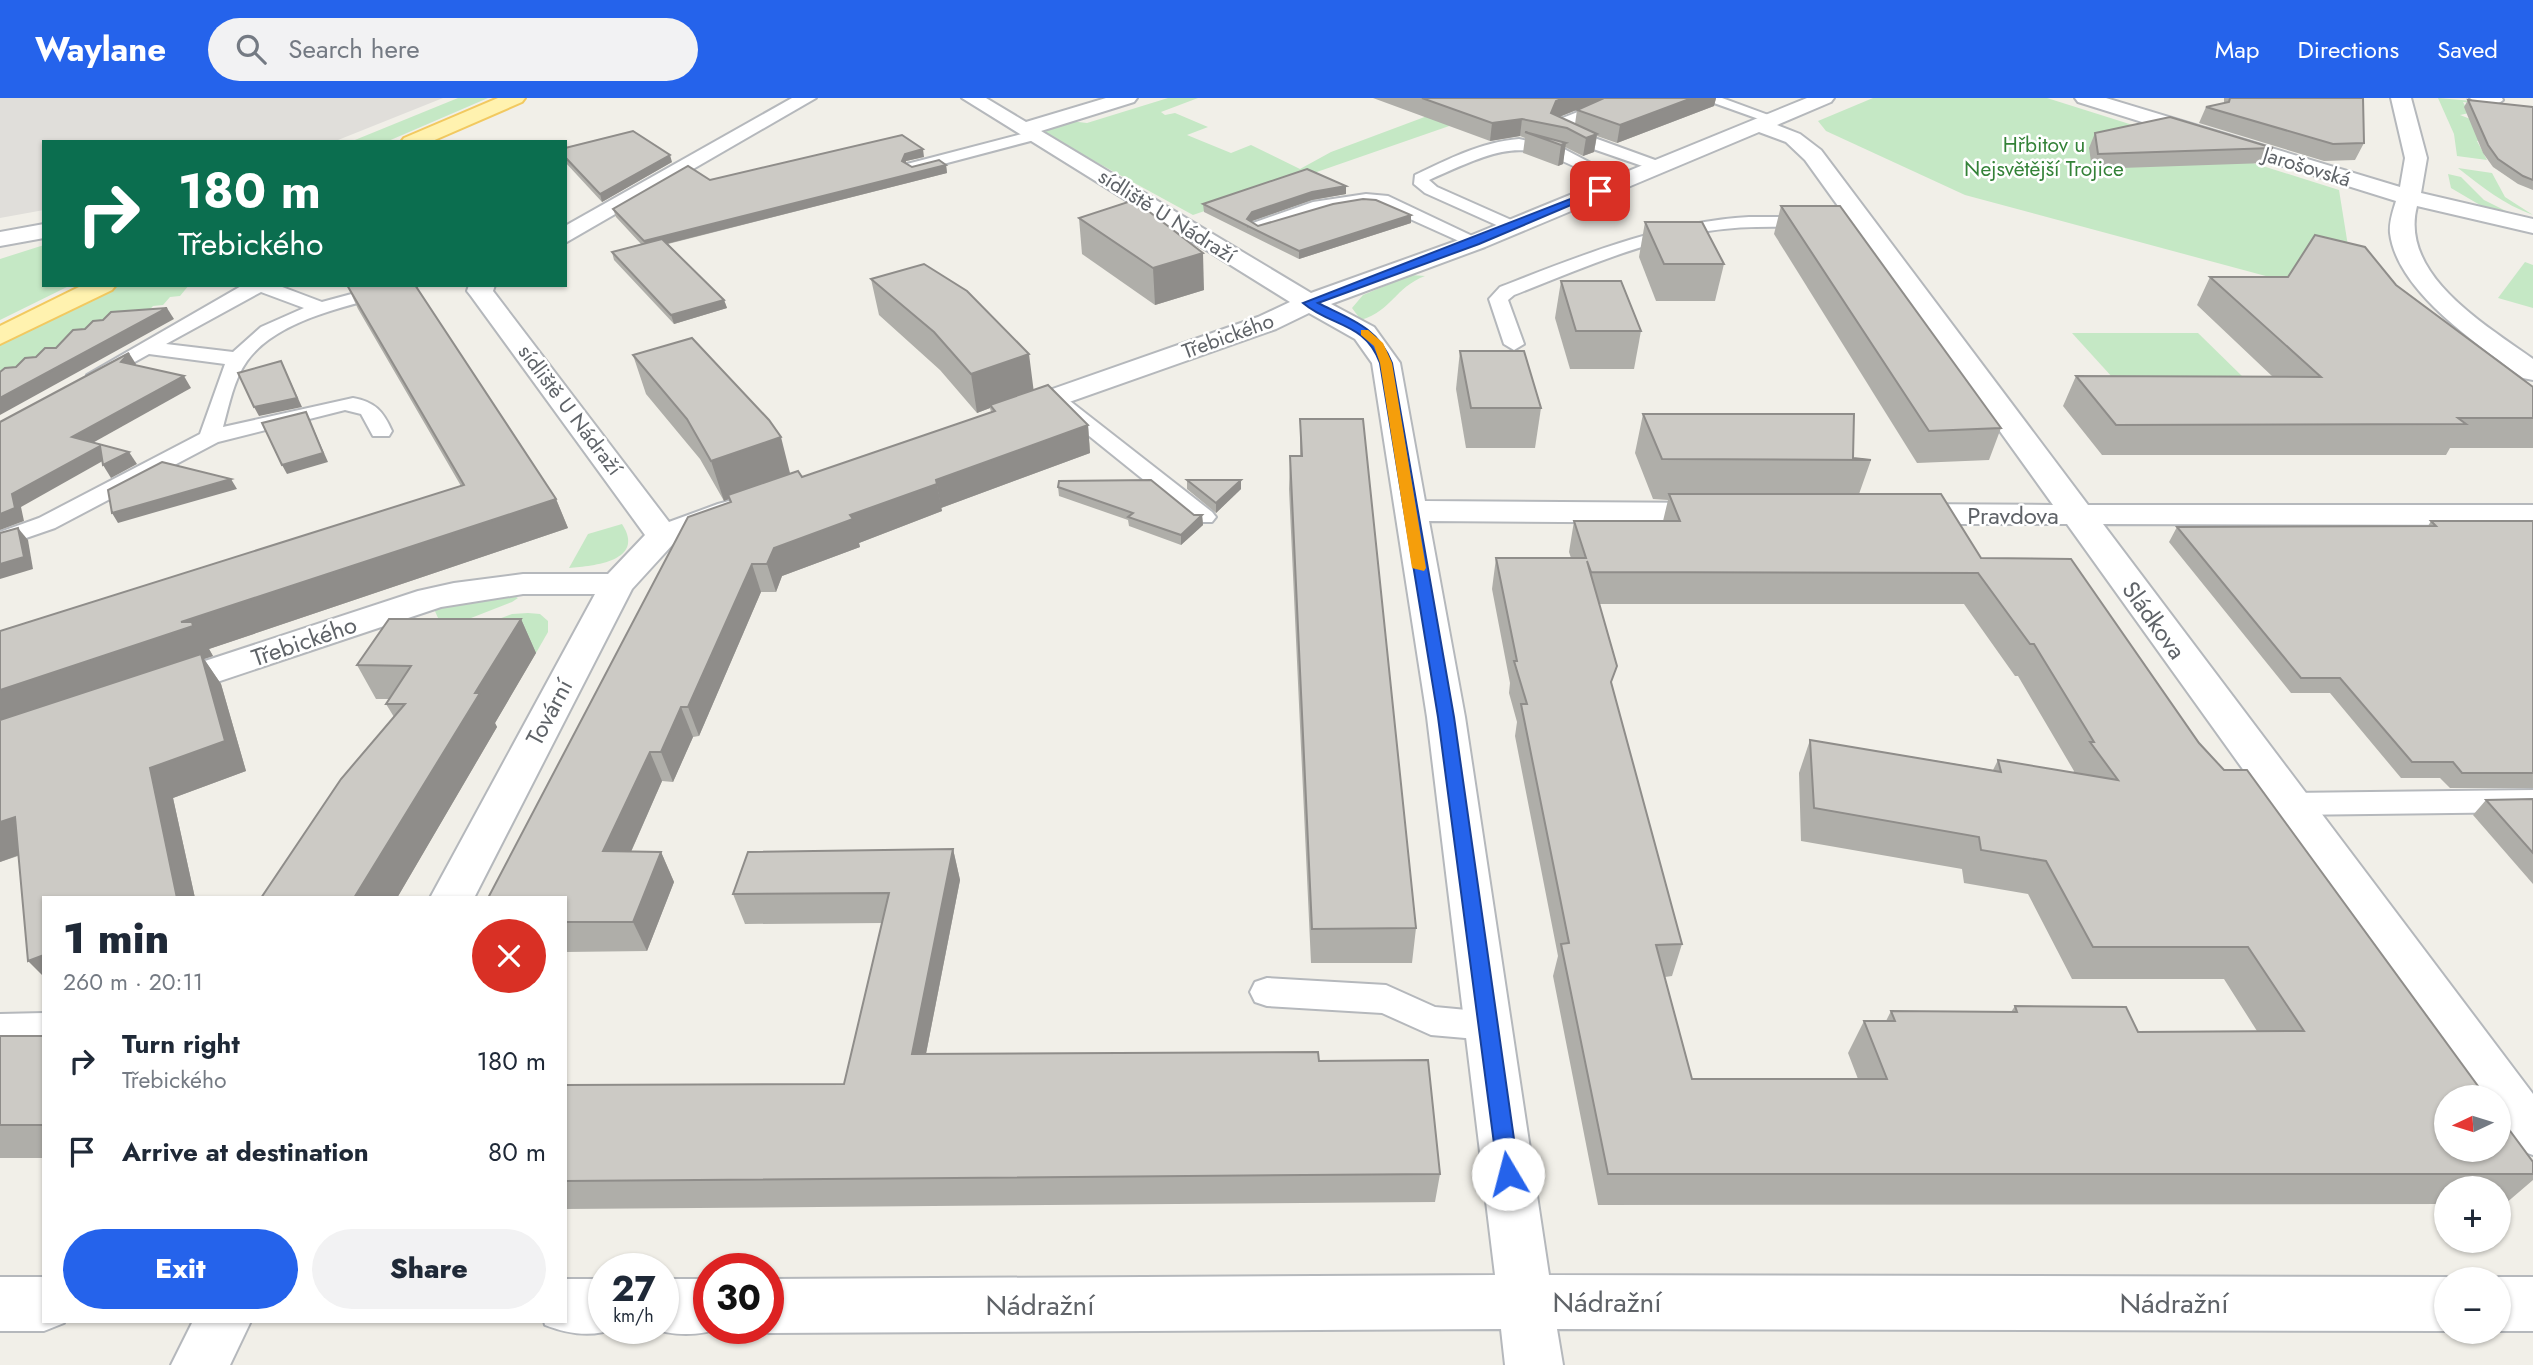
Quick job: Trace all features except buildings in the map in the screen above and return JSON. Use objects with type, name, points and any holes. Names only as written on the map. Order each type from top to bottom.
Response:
[{"type":"main road","points":[[416,140],[515,98]]},
{"type":"main road","points":[[0,336],[99,287]]},
{"type":"street","points":[[567,235],[806,98]]},
{"type":"street","name":"sídliště U Nádraží","points":[[972,98],[1309,303],[1359,327],[1379,345],[1386,363],[1446,717],[1534,1365]]},
{"type":"street","points":[[1031,132],[1127,98]]},
{"type":"street","name":"Jarošovská","points":[[2084,98],[2411,198],[2533,226]]},
{"type":"street","points":[[2401,98],[2416,164],[2411,198],[2402,223],[2406,250],[2423,278],[2450,305],[2533,372]]},
{"type":"street","name":"Třebického","points":[[989,421],[1268,323],[1309,303],[1476,242],[1660,167],[1771,115],[1814,103]]},
{"type":"street","name":"Sládkova","points":[[1771,115],[1813,155],[1844,222],[2077,515],[2533,1133]]},
{"type":"street","points":[[0,239],[42,231]]},
{"type":"street","name":"sídliště U Nádraží","points":[[481,287],[480,291],[484,297],[645,509],[662,536]]},
{"type":"street","points":[[662,536],[753,503]]},
{"type":"street","points":[[1409,511],[1747,513]]},
{"type":"street","name":"Pravdova","points":[[1871,514],[2533,514]]},
{"type":"street","name":"Tovární","points":[[453,896],[617,585],[662,536]]},
{"type":"street","name":"Třebického","points":[[130,699],[430,599],[474,587],[545,581],[617,585]]},
{"type":"street","name":"Nádražní","points":[[784,1306],[1525,1302],[2434,1304]]},
{"type":"street","points":[[0,1304],[42,1304]]},
{"type":"street","points":[[2511,1304],[2533,1304]]},
{"type":"street","points":[[567,1306],[588,1306]]},
{"type":"street","points":[[200,1365],[222,1323]]},
{"type":"lane","points":[[1626,98],[1560,124],[1559,130],[1660,167]]},
{"type":"lane","points":[[1707,98],[1771,115]]},
{"type":"lane","points":[[2477,98],[2496,100]]},
{"type":"lane","points":[[913,167],[1031,132]]},
{"type":"lane","points":[[1512,227],[1431,190],[1422,184],[1421,178],[1489,149],[1520,144],[1550,151],[1621,183]]},
{"type":"lane","points":[[1258,227],[1344,198],[1366,197],[1382,200],[1476,242]]},
{"type":"lane","points":[[1514,344],[1498,299],[1507,291],[1537,279],[1602,256],[1706,226],[1741,222],[1844,222]]},
{"type":"lane","points":[[73,387],[258,287]]},
{"type":"lane","points":[[265,287],[320,309]]},
{"type":"lane","points":[[210,437],[223,388],[237,359],[265,335],[320,309],[401,287]]},
{"type":"lane","points":[[147,348],[237,359]]},
{"type":"lane","points":[[1054,398],[1204,517]]},
{"type":"lane","points":[[0,540],[47,523],[210,437],[345,404],[360,404],[372,410],[381,431]]},
{"type":"lane","points":[[2289,804],[2533,801]]},
{"type":"lane","points":[[1267,992],[1386,999],[1431,1021],[1488,1026]]},
{"type":"lane","points":[[0,1028],[42,1027]]},
{"type":"shaded area","points":[[0,98],[443,98],[338,140],[42,140],[42,210],[0,218]]},
{"type":"green space","points":[[458,98],[488,98],[391,140],[355,140]]},
{"type":"green space","points":[[1168,98],[1198,98],[1161,112],[1165,115],[1175,113],[1208,127],[1187,135],[1231,153],[1251,145],[1300,169],[1331,152],[1454,106],[1478,116],[1193,215],[1043,133],[1044,129],[1061,120],[1087,123]]},
{"type":"green space","name":"Hřbitov u Nejsvětější Trojice","points":[[1873,98],[2047,98],[2339,190],[2348,246],[2288,282],[1965,195],[1826,131],[1818,121]]},
{"type":"green space","points":[[2438,98],[2496,103],[2497,106],[2463,102],[2469,113],[2460,115],[2473,120],[2484,141],[2477,141],[2487,160],[2457,156],[2454,134]]},
{"type":"green space","points":[[2458,168],[2492,173],[2505,197],[2533,215],[2502,200]]},
{"type":"green space","points":[[2448,174],[2461,177],[2484,200],[2520,218],[2485,208],[2451,188]]},
{"type":"green space","points":[[42,246],[42,287],[67,287],[0,320],[0,259]]},
{"type":"green space","points":[[2525,262],[2533,265],[2533,308],[2498,298]]},
{"type":"green space","points":[[1411,275],[1425,276],[1406,287],[1372,316],[1361,320],[1352,308],[1363,295]]},
{"type":"green space","points":[[113,287],[187,287],[180,296],[170,297],[163,305],[153,306],[146,314],[0,389],[0,345]]},
{"type":"green space","points":[[2072,333],[2198,333],[2244,378],[2113,378]]},
{"type":"green space","points":[[622,524],[628,536],[627,546],[622,554],[603,563],[569,568],[588,534]]},
{"type":"green space","points":[[518,598],[512,602],[443,629],[434,609],[474,599]]},
{"type":"green space","points":[[512,614],[540,614],[548,621],[548,632],[536,653],[496,620]]},
{"type":"slow traffic","points":[[1364,332],[1379,345],[1386,363],[1419,568]]},
{"type":"route","points":[[1508,1174],[1446,717],[1412,531],[1386,363],[1379,345],[1359,327],[1309,303],[1476,242],[1600,191]]}]
